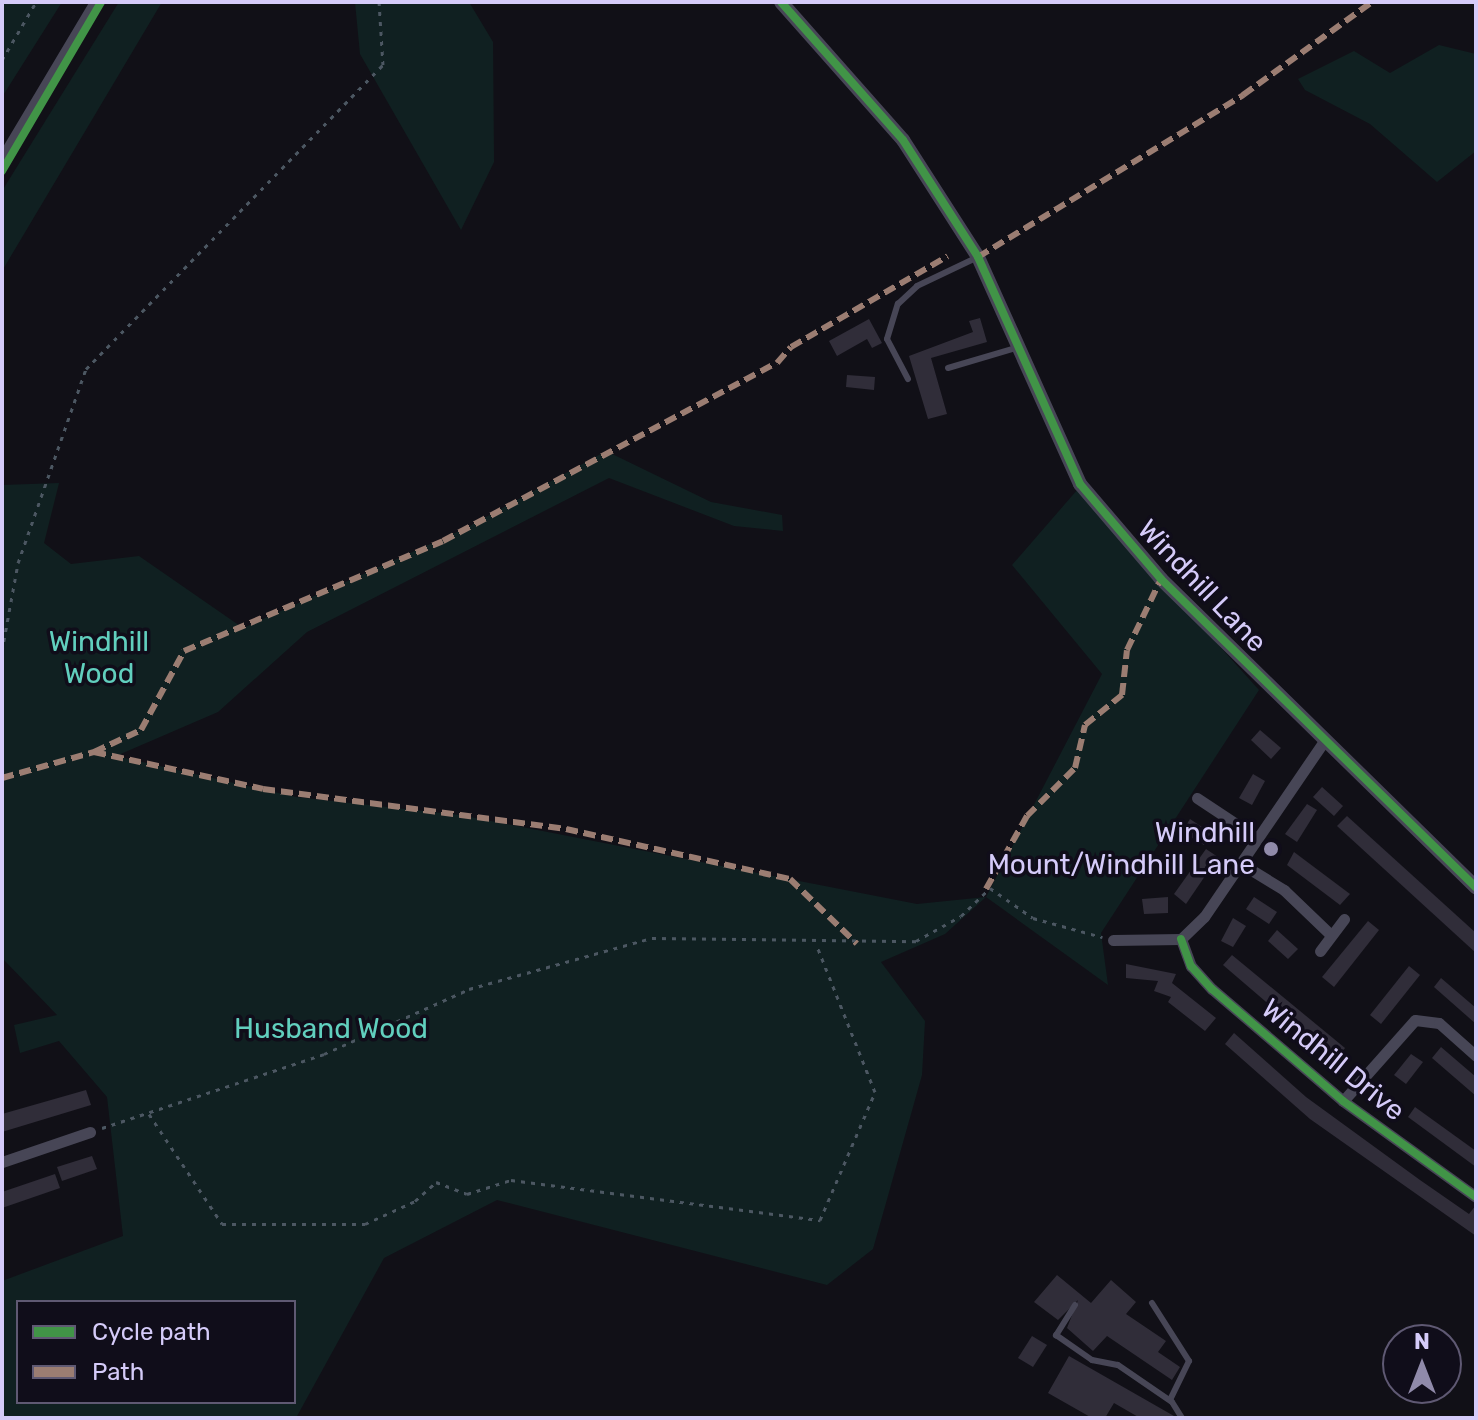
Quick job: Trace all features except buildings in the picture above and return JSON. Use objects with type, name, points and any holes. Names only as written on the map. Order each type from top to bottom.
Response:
[{"type":"street","points":[[2,158],[95,2]]},
{"type":"street","name":"Windhill Lane","points":[[781,2],[903,140],[978,257],[1016,348],[1080,484],[1161,579],[1476,888]]},
{"type":"street","points":[[1113,940],[1181,939],[1240,863],[1253,835],[1324,741]]},
{"type":"street","points":[[1197,798],[1253,835]]},
{"type":"street","points":[[1240,863],[1284,890],[1331,935]]},
{"type":"street","points":[[1320,951],[1344,919]]},
{"type":"street","name":"Windhill Drive","points":[[1181,939],[1191,966],[1212,989],[1343,1101],[1476,1197]]},
{"type":"street","points":[[1343,1101],[1415,1020],[1439,1023],[1476,1056]]},
{"type":"street","points":[[2,1162],[90,1132]]},
{"type":"lane","points":[[908,379],[887,339],[898,304],[917,286],[978,257]]},
{"type":"lane","points":[[948,368],[1016,348]]},
{"type":"lane","points":[[1152,1303],[1189,1361],[1170,1400]]},
{"type":"lane","points":[[1075,1305],[1056,1328],[1059,1338],[1170,1400],[1182,1418]]},
{"type":"path","points":[[2,60],[36,2]]},
{"type":"path","points":[[2,651],[18,563],[86,369],[383,65],[379,2]]},
{"type":"path","points":[[90,1132],[324,1054],[469,989],[652,938],[816,944],[916,941],[961,916],[990,888],[1033,918],[1113,940]]},
{"type":"path","points":[[149,1114],[222,1224],[365,1224],[415,1201],[436,1182],[467,1194],[511,1180],[820,1220],[875,1092],[816,944]]},
{"type":"green space","points":[[2,2],[62,2],[2,97]]},
{"type":"green space","points":[[119,2],[162,2],[2,271],[2,191]]},
{"type":"green space","points":[[355,2],[469,2],[493,42],[494,162],[461,230],[360,54]]},
{"type":"green space","points":[[1439,45],[1476,54],[1476,151],[1437,182],[1370,124],[1305,90],[1298,79],[1354,51],[1390,73]]},
{"type":"green space","name":"Husband Wood","points":[[606,451],[711,502],[782,515],[783,531],[734,526],[609,478],[307,632],[218,712],[116,756],[296,797],[460,815],[917,904],[986,897],[945,934],[881,962],[925,1021],[922,1075],[873,1249],[827,1285],[497,1200],[384,1258],[296,1418],[2,1418],[2,1281],[123,1236],[107,1097],[59,1041],[20,1053],[14,1025],[57,1015],[2,958],[2,485],[59,483],[44,543],[71,564],[139,556],[243,628],[466,528]]},
{"type":"green space","points":[[1078,489],[1259,690],[1101,933],[1108,985],[986,897],[1102,674],[1012,565]]},
{"type":"marked path","points":[[978,257],[1243,95],[1372,2]]},
{"type":"marked path","points":[[94,752],[141,730],[184,651],[443,541],[777,363],[791,347],[948,256]]},
{"type":"marked path","points":[[986,889],[1027,816],[1075,768],[1085,725],[1122,695],[1127,650],[1161,579]]},
{"type":"marked path","points":[[2,778],[94,752],[263,789],[566,829],[790,879],[857,944]]},
{"type":"cycle path","points":[[2,171],[101,2]]},
{"type":"cycle path","points":[[781,2],[903,140],[978,257],[1080,484],[1161,579],[1476,888]]},
{"type":"cycle path","points":[[1181,939],[1191,966],[1212,989],[1343,1101],[1476,1197]]},
{"type":"place","name":"Windhill Mount/Windhill Lane","points":[[1271,849]]},
{"type":"park label","name":"Windhill Wood","points":[[99,658]]}]
